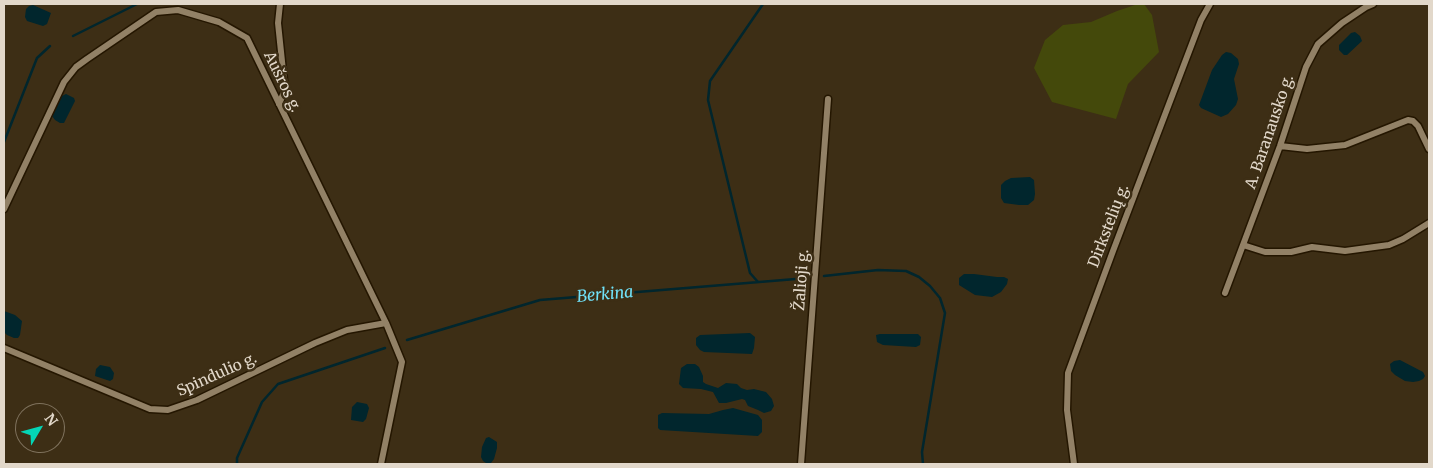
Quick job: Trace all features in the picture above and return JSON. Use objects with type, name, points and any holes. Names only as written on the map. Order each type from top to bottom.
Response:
[{"type":"street","points":[[279,104],[285,90],[278,23],[280,4]]},
{"type":"street","name":"Dirkstelių g.","points":[[1074,464],[1067,410],[1068,373],[1112,250],[1197,28],[1210,4]]},
{"type":"street","name":"A. Baranausko g.","points":[[1224,293],[1280,146],[1306,67],[1318,44],[1342,23],[1373,4]]},
{"type":"street","name":"Aušros g.","points":[[4,210],[64,82],[76,67],[87,59],[156,12],[178,10],[220,22],[247,38],[386,323],[402,362],[381,464]]},
{"type":"street","name":"Žalioji g.","points":[[801,464],[828,98]]},
{"type":"street","points":[[1280,146],[1307,149],[1345,145],[1403,121],[1413,121],[1422,132],[1429,149]]},
{"type":"street","points":[[1242,245],[1265,252],[1292,252],[1312,246],[1345,251],[1389,245],[1429,223]]},
{"type":"street","name":"Spindulio g.","points":[[4,348],[150,409],[168,410],[197,400],[315,343],[347,330],[386,323]]},
{"type":"green space","points":[[1138,4],[1144,4],[1152,15],[1159,52],[1128,84],[1116,119],[1052,102],[1034,68],[1045,40],[1063,25],[1091,22]]},
{"type":"water","points":[[33,5],[51,13],[47,24],[43,26],[27,21],[25,17],[26,9]]},
{"type":"water","points":[[1355,32],[1362,41],[1347,55],[1344,55],[1339,50],[1339,45],[1351,33]]},
{"type":"water","points":[[1226,52],[1231,53],[1238,59],[1239,64],[1234,79],[1238,99],[1236,105],[1228,114],[1221,117],[1201,108],[1199,105],[1212,70]]},
{"type":"water","points":[[66,94],[74,98],[75,101],[64,123],[60,123],[52,116],[62,96]]},
{"type":"water","points":[[1030,177],[1034,180],[1034,200],[1028,205],[1004,203],[1001,198],[1001,185],[1005,181],[1011,178]]},
{"type":"water","points":[[964,274],[1004,277],[1008,279],[1001,292],[992,297],[975,295],[959,285],[959,278]]},
{"type":"water","points":[[4,311],[15,315],[22,321],[18,338],[7,335],[4,332]]},
{"type":"water","points":[[750,333],[755,337],[752,354],[704,352],[696,345],[696,338],[700,335]]},
{"type":"water","points":[[918,334],[921,337],[920,345],[916,347],[883,345],[877,342],[876,335]]},
{"type":"water","points":[[1400,360],[1423,372],[1425,376],[1423,379],[1413,382],[1405,381],[1395,375],[1391,371],[1390,364]]},
{"type":"water","points":[[687,364],[695,364],[699,367],[703,376],[703,382],[706,384],[718,388],[726,383],[737,384],[747,390],[754,389],[766,392],[772,399],[774,406],[771,411],[764,413],[748,406],[745,400],[742,399],[719,403],[713,392],[683,388],[679,384],[681,368]]},
{"type":"water","points":[[100,365],[110,367],[114,373],[113,379],[110,381],[95,376],[96,369]]},
{"type":"water","points":[[357,402],[367,404],[369,408],[366,419],[363,422],[351,420],[352,407]]},
{"type":"water","points":[[733,408],[758,415],[762,420],[762,432],[758,436],[660,430],[658,428],[658,415],[662,413],[709,414]]},
{"type":"water","points":[[489,437],[497,442],[497,448],[494,459],[491,463],[486,463],[481,457],[482,447],[486,438]]},
{"type":"waterway","points":[[73,36],[137,4]]},
{"type":"waterway","points":[[758,282],[750,273],[708,100],[710,81],[763,4]]},
{"type":"waterway","points":[[4,142],[37,58],[50,46]]},
{"type":"waterway","name":"Berkina","points":[[824,276],[878,270],[906,271],[919,277],[940,298],[945,313],[922,452],[923,464]]},
{"type":"waterway","name":"Berkina","points":[[407,340],[540,300],[808,278]]},
{"type":"waterway","name":"Berkina","points":[[237,464],[237,458],[262,402],[278,384],[385,348]]}]
